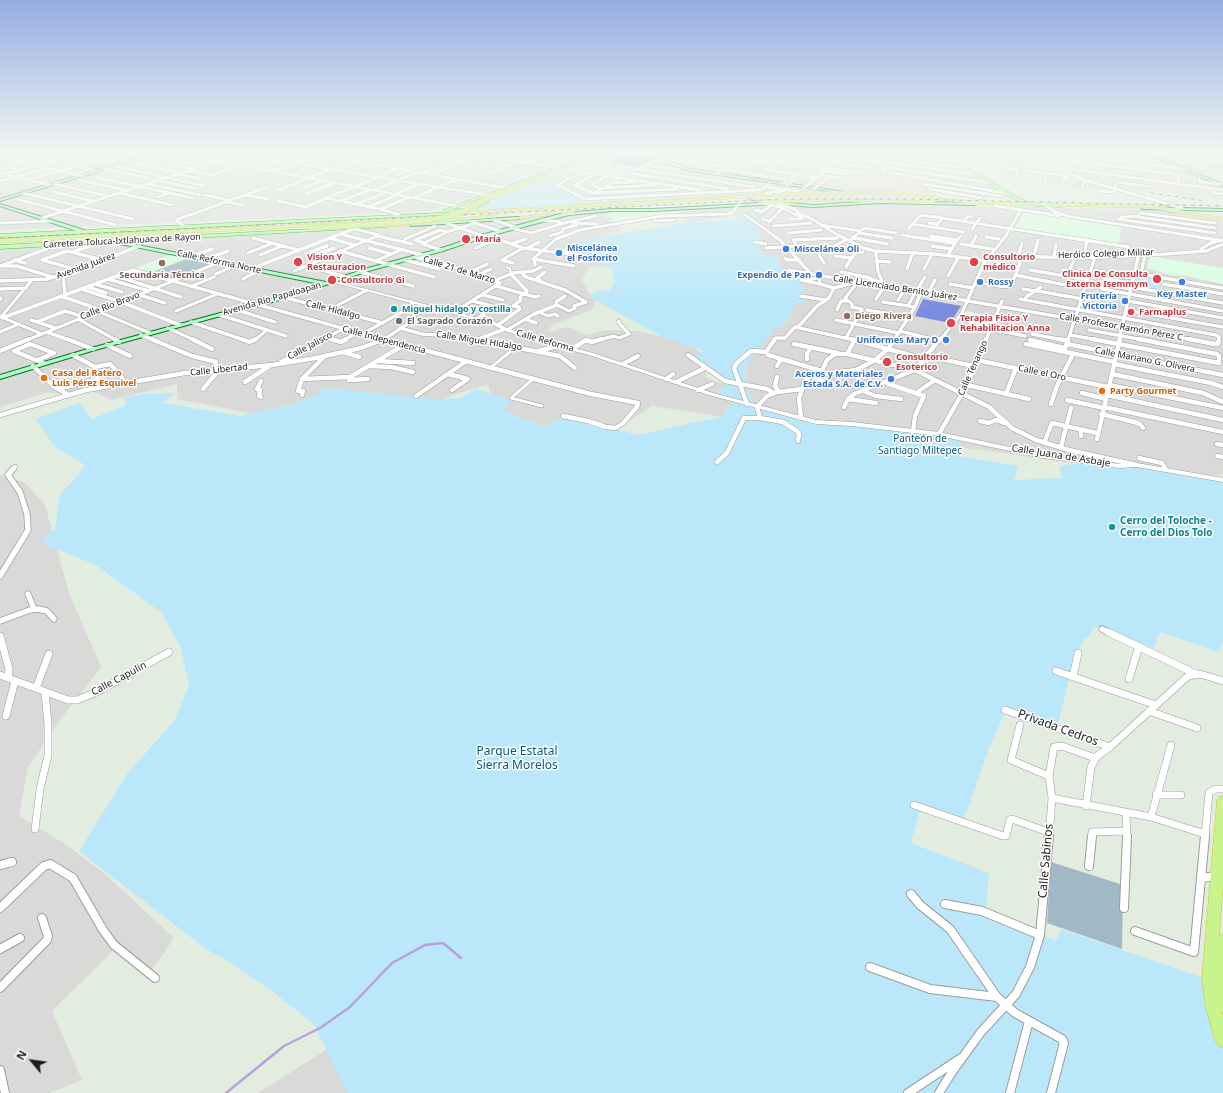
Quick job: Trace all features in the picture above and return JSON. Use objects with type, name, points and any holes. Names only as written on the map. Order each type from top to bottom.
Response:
[{"type":"highway","points":[[279,230],[420,222],[442,218],[462,212],[474,205]]},
{"type":"highway","name":"Carretera Toluca-Ixtlahuaca de Rayon","points":[[0,237],[18,240],[423,219],[458,213],[601,205]]},
{"type":"highway","points":[[508,219],[559,213],[678,205]]},
{"type":"highway","points":[[985,205],[1022,205]]},
{"type":"highway","points":[[1022,205],[1060,206],[1140,213],[1172,212],[1216,221],[1223,220]]},
{"type":"highway","points":[[1047,206],[1091,205]]},
{"type":"highway","points":[[1091,205],[1181,209],[1223,220]]},
{"type":"highway","points":[[559,213],[570,207]]},
{"type":"highway","points":[[548,208],[554,209],[559,213],[580,212]]},
{"type":"highway","name":"Carretera Toluca-Ixtlahuaca de Rayon","points":[[1,246],[279,230],[412,225],[500,216],[559,213]]},
{"type":"highway","points":[[324,224],[340,218]]},
{"type":"highway","points":[[157,239],[187,235]]},
{"type":"highway","points":[[1223,801],[1209,979],[1212,1008],[1223,1040]]},
{"type":"highway","points":[[1223,950],[1223,1005]]},
{"type":"main road","points":[[0,205],[82,231]]},
{"type":"main road","points":[[421,214],[437,212],[460,205]]},
{"type":"main road","points":[[464,205],[457,209],[469,211],[478,208],[485,210],[514,210]]},
{"type":"main road","points":[[580,212],[654,210],[739,205]]},
{"type":"main road","points":[[794,205],[830,205]]},
{"type":"main road","points":[[1022,205],[1047,206]]},
{"type":"main road","points":[[1140,213],[1164,208],[1172,212]]},
{"type":"main road","points":[[1181,209],[1223,209]]},
{"type":"main road","points":[[421,214],[458,213]]},
{"type":"main road","points":[[412,225],[473,223],[559,213]]},
{"type":"main road","name":"Avenida Río Papaloapan","points":[[1,376],[34,366],[40,362],[257,305],[333,282],[360,272],[440,250],[484,235],[542,220],[559,213]]},
{"type":"main road","name":"Avenida Río Papaloapan","points":[[542,220],[559,213]]},
{"type":"main road","name":"Carretera Toluca-Ixtlahuaca de Rayon","points":[[0,237],[82,231],[421,214]]},
{"type":"main road","points":[[531,217],[542,220]]},
{"type":"main road","name":"Carretera Toluca-Ixtlahuaca de Rayon","points":[[1,246],[354,229],[387,226]]},
{"type":"main road","name":"Calle Reforma Norte","points":[[112,241],[326,284]]},
{"type":"street","points":[[37,205],[116,225],[104,230]]},
{"type":"street","points":[[74,205],[133,219]]},
{"type":"street","points":[[42,218],[81,205]]},
{"type":"street","points":[[184,226],[176,220],[216,205]]},
{"type":"street","points":[[295,205],[304,207],[308,205]]},
{"type":"street","points":[[359,205],[400,215]]},
{"type":"street","points":[[368,207],[373,205]]},
{"type":"street","points":[[380,209],[390,205]]},
{"type":"street","points":[[452,205],[457,206]]},
{"type":"street","points":[[694,208],[739,205]]},
{"type":"street","points":[[634,222],[662,216],[731,213],[739,205]]},
{"type":"street","points":[[755,210],[762,212],[773,205]]},
{"type":"street","points":[[777,205],[863,252]]},
{"type":"street","points":[[779,205],[794,209],[828,230],[868,250],[948,255],[984,262]]},
{"type":"street","points":[[844,407],[848,399],[854,394],[886,383],[915,370],[962,313],[984,262],[1008,229],[1022,205],[1047,214],[1180,235],[1223,240]]},
{"type":"street","points":[[1169,205],[1181,209]]},
{"type":"street","points":[[1047,206],[1055,212],[1065,216],[1124,226]]},
{"type":"street","points":[[762,220],[769,222],[783,208]]},
{"type":"street","points":[[705,211],[717,212],[719,214]]},
{"type":"street","points":[[1047,214],[1054,214],[1055,212]]},
{"type":"street","points":[[1138,222],[1140,213]]},
{"type":"street","points":[[1140,213],[1216,228]]},
{"type":"street","points":[[1215,239],[1216,233],[1216,221],[1140,213],[1119,217],[1119,220],[1216,233]]},
{"type":"street","points":[[745,215],[780,240],[812,274]]},
{"type":"street","points":[[784,216],[796,215]]},
{"type":"street","points":[[908,229],[921,215],[1051,237],[1087,240],[1129,247]]},
{"type":"street","points":[[494,220],[513,228],[531,233],[564,223],[596,216]]},
{"type":"street","points":[[962,221],[963,216]]},
{"type":"street","points":[[958,227],[968,216],[972,217]]},
{"type":"street","points":[[789,219],[803,218]]},
{"type":"street","points":[[928,231],[938,224],[940,218]]},
{"type":"street","points":[[972,228],[980,218]]},
{"type":"street","points":[[533,260],[554,240],[583,229],[634,222],[689,219]]},
{"type":"street","points":[[542,220],[564,223],[611,225]]},
{"type":"street","points":[[0,223],[50,221]]},
{"type":"street","points":[[446,223],[523,248],[560,254],[609,259]]},
{"type":"street","points":[[450,232],[440,230],[414,241],[424,243],[473,223],[500,231]]},
{"type":"street","points":[[773,226],[811,223]]},
{"type":"street","points":[[929,223],[938,224]]},
{"type":"street","points":[[25,225],[59,224]]},
{"type":"street","points":[[549,236],[563,232],[562,229],[586,224]]},
{"type":"street","points":[[912,224],[964,232]]},
{"type":"street","points":[[405,239],[432,225],[450,232]]},
{"type":"street","points":[[821,225],[892,238]]},
{"type":"street","points":[[986,232],[990,226]]},
{"type":"street","points":[[850,241],[866,228],[896,233],[882,250]]},
{"type":"street","points":[[251,269],[354,229],[412,244]]},
{"type":"street","points":[[937,234],[941,229]]},
{"type":"street","points":[[989,255],[999,239],[1008,229]]},
{"type":"street","points":[[788,233],[822,230]]},
{"type":"street","points":[[947,237],[952,230]]},
{"type":"street","points":[[948,255],[954,243],[964,232]]},
{"type":"street","points":[[341,234],[423,255]]},
{"type":"street","points":[[294,270],[379,235]]},
{"type":"street","points":[[902,235],[954,243]]},
{"type":"street","points":[[1180,235],[1202,240],[1216,246]]},
{"type":"street","points":[[931,236],[957,240]]},
{"type":"street","points":[[971,246],[976,236]]},
{"type":"street","points":[[986,237],[999,239]]},
{"type":"street","points":[[253,238],[299,250]]},
{"type":"street","points":[[329,238],[354,245]]},
{"type":"street","points":[[794,242],[797,238],[837,238]]},
{"type":"street","points":[[854,238],[888,244]]},
{"type":"street","points":[[1069,243],[1070,238]]},
{"type":"street","points":[[476,248],[497,239]]},
{"type":"street","points":[[510,244],[528,239],[515,245]]},
{"type":"street","points":[[771,240],[780,240]]},
{"type":"street","points":[[1034,255],[1038,240]]},
{"type":"street","points":[[1085,250],[1087,240]]},
{"type":"street","name":"Heróico Colegio Militar","points":[[984,262],[1020,255],[1042,259],[1075,258],[1202,249],[1211,243],[1223,240]]},
{"type":"street","points":[[755,242],[774,249],[789,249],[834,247],[844,241]]},
{"type":"street","points":[[78,270],[42,260],[44,258],[70,252],[101,242]]},
{"type":"street","points":[[251,248],[268,242]]},
{"type":"street","points":[[528,248],[539,242]]},
{"type":"street","points":[[248,253],[273,243]]},
{"type":"street","points":[[311,252],[327,246],[318,243]]},
{"type":"street","points":[[975,282],[1009,287],[1019,267],[1022,243]]},
{"type":"street","points":[[0,266],[60,244]]},
{"type":"street","points":[[422,244],[440,250]]},
{"type":"street","points":[[961,244],[992,249]]},
{"type":"street","name":"Heróico Colegio Militar","points":[[989,255],[1145,255],[1206,251],[1223,244]]},
{"type":"street","points":[[560,254],[570,245]]},
{"type":"street","points":[[1054,256],[1056,245]]},
{"type":"street","name":"Avenida Juárez","points":[[0,281],[53,278],[78,270],[139,246]]},
{"type":"street","points":[[260,255],[282,246]]},
{"type":"street","points":[[932,246],[951,249]]},
{"type":"street","points":[[822,247],[819,255],[824,263]]},
{"type":"street","points":[[326,257],[318,254],[334,248]]},
{"type":"street","points":[[369,248],[392,254]]},
{"type":"street","points":[[523,248],[502,259],[513,263],[506,267],[510,269],[511,274],[527,291],[526,294]]},
{"type":"street","points":[[554,252],[560,248]]},
{"type":"street","points":[[375,261],[403,249]]},
{"type":"street","points":[[192,256],[212,251],[218,255]]},
{"type":"street","points":[[206,259],[228,251]]},
{"type":"street","points":[[340,251],[434,278]]},
{"type":"street","points":[[70,252],[104,260]]},
{"type":"street","points":[[846,267],[856,252],[958,258],[984,262]]},
{"type":"street","points":[[876,254],[876,261],[883,289],[876,299]]},
{"type":"street","points":[[1096,439],[1112,374],[1138,254]]},
{"type":"street","points":[[538,255],[542,258],[547,258]]},
{"type":"street","points":[[907,269],[912,255]]},
{"type":"street","points":[[1141,274],[1145,255]]},
{"type":"street","points":[[835,256],[851,258]]},
{"type":"street","points":[[924,269],[931,256]]},
{"type":"street","name":"Calle 21 de Marzo","points":[[416,257],[496,280],[499,282],[498,285],[534,297],[539,296]]},
{"type":"street","points":[[1066,346],[1083,299],[1095,257]]},
{"type":"street","points":[[785,258],[787,260],[800,260]]},
{"type":"street","points":[[948,276],[958,258]]},
{"type":"street","points":[[1070,269],[1075,258]]},
{"type":"street","points":[[14,260],[25,263]]},
{"type":"street","points":[[405,260],[439,269]]},
{"type":"street","points":[[533,260],[574,266]]},
{"type":"street","points":[[524,272],[534,266],[533,260]]},
{"type":"street","points":[[876,261],[890,262]]},
{"type":"street","name":"Calle Río Bravo","points":[[0,350],[220,262]]},
{"type":"street","points":[[470,272],[487,264]]},
{"type":"street","points":[[998,264],[1019,267]]},
{"type":"street","points":[[191,286],[236,265]]},
{"type":"street","points":[[0,266],[17,266],[53,278]]},
{"type":"street","points":[[381,266],[428,280]]},
{"type":"street","points":[[496,280],[511,274],[534,271],[541,267]]},
{"type":"street","points":[[478,275],[491,269]]},
{"type":"street","name":"Calle Independencia","points":[[115,276],[132,270],[465,362],[591,394],[638,402],[638,405],[634,411],[616,428],[606,427],[588,421],[563,416]]},
{"type":"street","points":[[242,279],[260,270]]},
{"type":"street","points":[[322,270],[346,277]]},
{"type":"street","name":"Calle Licenciado Benito Juárez","points":[[789,270],[857,282],[882,284],[1000,306]]},
{"type":"street","points":[[1030,270],[1088,280]]},
{"type":"street","points":[[1063,270],[1090,274]]},
{"type":"street","points":[[360,272],[413,286]]},
{"type":"street","points":[[476,340],[506,329],[539,312],[557,305],[570,310],[576,308],[574,306],[586,302],[568,291],[526,277],[523,275],[524,272]]},
{"type":"street","points":[[543,282],[538,278],[545,272]]},
{"type":"street","points":[[841,272],[866,277],[882,284]]},
{"type":"street","points":[[1105,273],[1133,275],[1141,274],[1223,288]]},
{"type":"street","points":[[63,275],[63,295]]},
{"type":"street","points":[[1,317],[115,276],[181,297]]},
{"type":"street","points":[[846,280],[849,276]]},
{"type":"street","points":[[1015,276],[1066,285]]},
{"type":"street","points":[[909,304],[925,277]]},
{"type":"street","points":[[482,282],[488,278]]},
{"type":"street","points":[[1162,292],[1164,278]]},
{"type":"street","points":[[107,279],[149,291]]},
{"type":"street","points":[[1105,279],[1131,286],[1223,303]]},
{"type":"street","points":[[1,317],[32,280]]},
{"type":"street","points":[[801,280],[834,288],[857,282]]},
{"type":"street","points":[[929,291],[935,280]]},
{"type":"street","name":"Calle Reforma","points":[[333,282],[367,290],[411,305],[452,312],[498,325],[558,346],[623,364],[698,390],[757,407]]},
{"type":"street","points":[[846,338],[862,309],[852,307],[849,301],[845,299],[857,282]]},
{"type":"street","points":[[95,284],[122,292]]},
{"type":"street","points":[[950,284],[973,288]]},
{"type":"street","points":[[1104,284],[1131,286]]},
{"type":"street","points":[[1163,284],[1223,294]]},
{"type":"street","points":[[452,312],[498,285]]},
{"type":"street","points":[[1026,297],[1041,286]]},
{"type":"street","points":[[87,287],[106,293]]},
{"type":"street","points":[[0,289],[26,288]]},
{"type":"street","points":[[766,352],[776,338],[785,338],[795,327],[798,327],[817,306],[826,300],[834,288]]},
{"type":"street","points":[[80,289],[121,302],[180,325]]},
{"type":"street","points":[[898,300],[905,289]]},
{"type":"street","points":[[1023,289],[1083,299]]},
{"type":"street","points":[[1102,289],[1223,311]]},
{"type":"street","points":[[338,305],[367,290]]},
{"type":"street","points":[[747,404],[734,368],[743,357],[754,350],[766,352],[766,354],[824,374],[856,370],[875,360],[888,349],[915,307],[918,291]]},
{"type":"street","points":[[176,311],[217,293]]},
{"type":"street","points":[[498,325],[520,309],[519,307],[513,305],[521,300],[520,297],[533,293]]},
{"type":"street","points":[[63,295],[150,333]]},
{"type":"street","points":[[140,295],[165,303]]},
{"type":"street","points":[[483,295],[503,300]]},
{"type":"street","points":[[557,305],[556,302],[565,296]]},
{"type":"street","points":[[800,296],[826,300]]},
{"type":"street","name":"Calle Hidalgo","points":[[283,297],[382,323]]},
{"type":"street","points":[[1020,299],[1124,318]]},
{"type":"street","points":[[1209,308],[1210,300]]},
{"type":"street","points":[[473,301],[503,309]]},
{"type":"street","points":[[837,310],[842,301],[849,301]]},
{"type":"street","name":"Calle Tenango","points":[[939,434],[967,385],[976,360],[1002,301]]},
{"type":"street","points":[[1128,301],[1223,318]]},
{"type":"street","points":[[882,302],[915,307]]},
{"type":"street","points":[[362,334],[411,305]]},
{"type":"street","name":"Calle Libertad","points":[[0,415],[67,394],[180,374],[272,365],[346,353],[384,340],[415,318],[411,305]]},
{"type":"street","name":"Calle Profesor Ramón Pérez C","points":[[1000,306],[1218,344],[1219,337],[1124,318]]},
{"type":"street","points":[[237,310],[275,322]]},
{"type":"street","points":[[867,310],[909,317]]},
{"type":"street","points":[[1126,310],[1223,327]]},
{"type":"street","points":[[37,322],[67,311],[84,317]]},
{"type":"street","points":[[539,312],[548,316],[555,314],[558,316]]},
{"type":"street","points":[[220,314],[286,336]]},
{"type":"street","points":[[476,319],[484,314]]},
{"type":"street","points":[[1,317],[42,334]]},
{"type":"street","points":[[995,318],[1008,321]]},
{"type":"street","points":[[78,319],[119,342]]},
{"type":"street","points":[[525,319],[536,323]]},
{"type":"street","points":[[31,320],[55,328]]},
{"type":"street","points":[[836,320],[939,341]]},
{"type":"street","points":[[572,349],[586,340],[592,342],[614,336],[620,338],[629,334],[620,325],[618,322],[619,321]]},
{"type":"street","points":[[191,322],[249,342],[254,341],[267,330]]},
{"type":"street","points":[[0,332],[19,324]]},
{"type":"street","points":[[1000,332],[1003,326],[1026,331]]},
{"type":"street","points":[[795,327],[888,349],[974,366]]},
{"type":"street","points":[[168,328],[212,349]]},
{"type":"street","name":"Calle Miguel Hidalgo","points":[[400,328],[422,334],[448,335],[538,351],[558,346]]},
{"type":"street","name":"Calle Jalisco","points":[[278,364],[343,329]]},
{"type":"street","points":[[990,330],[1025,336]]},
{"type":"street","points":[[1070,335],[1217,364],[1219,362],[1219,356],[1216,354],[1089,330]]},
{"type":"street","points":[[47,332],[93,349]]},
{"type":"street","points":[[327,338],[341,342],[357,333]]},
{"type":"street","points":[[1032,334],[1066,346],[1073,354],[1211,383],[1223,387]]},
{"type":"street","points":[[141,335],[192,356],[216,362],[217,370],[204,389]]},
{"type":"street","points":[[847,354],[854,341]]},
{"type":"street","points":[[1028,342],[1066,346]]},
{"type":"street","points":[[30,344],[54,352],[40,362],[14,351],[30,344]]},
{"type":"street","points":[[794,344],[822,347],[838,353],[915,370],[993,409],[1016,430],[1033,439],[1044,443],[1137,465]]},
{"type":"street","points":[[107,345],[130,356]]},
{"type":"street","points":[[350,378],[404,345]]},
{"type":"street","points":[[490,368],[516,346]]},
{"type":"street","name":"Calle Mariano G. Olivera","points":[[1066,346],[1116,354],[1223,375]]},
{"type":"street","points":[[807,359],[806,356],[811,347]]},
{"type":"street","points":[[538,351],[560,356],[575,368]]},
{"type":"street","points":[[342,359],[346,353],[359,357]]},
{"type":"street","points":[[800,418],[799,398],[801,389],[806,379],[821,372],[827,360],[838,353]]},
{"type":"street","points":[[73,354],[96,367],[110,364],[119,373],[125,384]]},
{"type":"street","points":[[1051,404],[1073,354]]},
{"type":"street","points":[[688,355],[725,381],[765,389],[776,393]]},
{"type":"street","points":[[623,364],[638,356]]},
{"type":"street","points":[[302,395],[303,391],[298,391],[302,379],[325,357]]},
{"type":"street","points":[[777,366],[781,359]]},
{"type":"street","name":"Calle el Oro","points":[[976,360],[1223,408]]},
{"type":"street","points":[[377,361],[413,363]]},
{"type":"street","points":[[416,396],[465,362]]},
{"type":"street","points":[[261,397],[258,389],[261,381],[245,382],[272,365]]},
{"type":"street","points":[[676,382],[703,369],[703,365]]},
{"type":"street","points":[[34,366],[58,389],[67,394]]},
{"type":"street","points":[[369,366],[391,367],[413,372]]},
{"type":"street","points":[[1006,394],[1016,368]]},
{"type":"street","points":[[448,374],[468,379],[452,390]]},
{"type":"street","points":[[666,378],[673,374]]},
{"type":"street","points":[[1112,374],[1203,393],[1223,402]]},
{"type":"street","points":[[812,376],[829,385]]},
{"type":"street","points":[[776,393],[775,384],[777,377]]},
{"type":"street","points":[[58,389],[98,379]]},
{"type":"street","points":[[302,379],[368,379]]},
{"type":"street","points":[[533,379],[511,398],[542,406]]},
{"type":"street","points":[[916,393],[935,380]]},
{"type":"street","points":[[886,383],[924,396],[915,416],[913,431]]},
{"type":"street","points":[[1088,390],[1090,383]]},
{"type":"street","points":[[698,390],[712,384]]},
{"type":"street","points":[[967,385],[1029,399]]},
{"type":"street","points":[[760,418],[757,407],[767,396],[801,389]]},
{"type":"street","points":[[863,391],[874,395],[901,399]]},
{"type":"street","points":[[1082,393],[1223,420]]},
{"type":"street","points":[[1053,397],[1059,398]]},
{"type":"street","points":[[848,399],[876,403]]},
{"type":"street","points":[[1067,400],[1223,432]]},
{"type":"street","name":"Calle Juana de Asbaje","points":[[757,407],[820,422],[852,424],[939,434],[1048,457],[1120,466],[1137,465],[1223,480]]},
{"type":"street","points":[[1061,447],[1071,408]]},
{"type":"street","points":[[1101,414],[1134,422],[1140,424],[1143,428]]},
{"type":"street","points":[[717,462],[728,451],[743,419],[760,418],[783,422],[791,426],[799,434],[798,441]]},
{"type":"street","points":[[980,421],[989,423],[996,420],[1004,423]]},
{"type":"street","points":[[1044,443],[1051,423],[1097,433]]},
{"type":"street","points":[[1081,429],[1081,436]]},
{"type":"street","points":[[1217,444],[1223,445]]},
{"type":"street","points":[[1217,456],[1223,457]]},
{"type":"street","points":[[1139,458],[1163,463],[1166,470]]},
{"type":"street","points":[[0,576],[28,530],[27,514],[22,497],[18,488],[8,475],[9,472],[15,467]]},
{"type":"street","points":[[28,594],[34,609]]},
{"type":"street","points":[[0,622],[34,609],[48,611],[54,619]]},
{"type":"street","points":[[1102,629],[1196,674],[1223,681]]},
{"type":"street","points":[[0,636],[9,670],[8,678]]},
{"type":"street","points":[[1129,679],[1138,646]]},
{"type":"street","name":"Calle Capulín","points":[[0,675],[68,700],[77,700],[99,691],[170,652]]},
{"type":"street","points":[[1073,677],[1078,653]]},
{"type":"street","points":[[36,688],[49,654]]},
{"type":"street","points":[[1056,671],[1156,705]]},
{"type":"street","points":[[1086,806],[1090,774],[1095,758],[1110,747],[1179,683],[1188,676],[1196,674]]},
{"type":"street","points":[[6,716],[15,681]]},
{"type":"street","points":[[35,829],[40,789],[48,755],[48,724],[45,692]]},
{"type":"street","name":"Privada Cedros","points":[[1005,710],[1110,747]]},
{"type":"street","points":[[1149,711],[1197,728]]},
{"type":"street","points":[[1020,725],[1011,760],[1049,776]]},
{"type":"street","points":[[1151,817],[1171,745]]},
{"type":"street","name":"Calle Sabinos","points":[[963,1056],[989,1022],[1006,1006],[1025,980],[1040,935],[1052,798],[1049,776],[1053,750],[1055,746],[1062,746],[1095,758]]},
{"type":"street","points":[[1135,931],[1194,952],[1209,793],[1215,789],[1223,789]]},
{"type":"street","points":[[1156,795],[1181,794]]},
{"type":"street","points":[[1052,798],[1126,814],[1151,817],[1205,834]]},
{"type":"street","points":[[914,806],[1003,836],[1006,836],[1010,820],[1012,819],[1048,832]]},
{"type":"street","points":[[1124,908],[1127,831],[1126,814]]},
{"type":"street","points":[[1089,866],[1092,832],[1127,831]]},
{"type":"street","points":[[0,865],[12,862]]},
{"type":"street","points":[[0,908],[44,866],[50,864],[73,878],[103,930],[114,945],[155,978]]},
{"type":"street","points":[[1201,878],[1217,876]]},
{"type":"street","points":[[911,894],[920,905],[950,929],[997,997],[1006,1006],[1029,1021],[1062,1039],[1064,1043],[1051,1093]]},
{"type":"street","points":[[945,904],[982,911],[1040,935]]},
{"type":"street","points":[[0,988],[47,940],[48,936],[42,918]]},
{"type":"street","points":[[0,949],[20,938]]},
{"type":"street","points":[[870,967],[930,989],[997,997]]},
{"type":"street","points":[[1010,1093],[1029,1021]]},
{"type":"street","points":[[908,1093],[963,1056]]},
{"type":"street","points":[[939,1093],[963,1056]]},
{"type":"street","points":[[0,1070],[5,1093]]},
{"type":"shaded area","points":[[0,205],[447,205],[431,211],[0,230]]},
{"type":"shaded area","points":[[821,205],[919,205],[1168,210],[1223,221],[1223,474],[1208,476],[1135,472],[830,428],[731,418],[652,406],[609,434],[499,424],[488,384],[413,408],[339,393],[254,414],[177,399],[177,384],[111,400],[92,391],[66,394],[46,393],[0,407],[0,247],[611,211],[615,213],[605,215],[614,220],[623,230],[582,241],[627,264],[606,267],[589,266],[582,280],[587,290],[596,301],[591,310],[552,325],[548,332],[569,327],[587,335],[607,330],[637,331],[685,342],[710,358],[705,367],[706,378],[724,384],[740,355],[752,251],[750,218],[734,216],[686,223],[680,208]]},
{"type":"shaded area","points":[[680,209],[683,212],[680,212],[682,216],[660,216],[616,224],[610,221],[614,219],[604,215],[614,213],[611,211]]},
{"type":"shaded area","points":[[1025,211],[1122,227],[1118,244],[1015,228]]},
{"type":"shaded area","name":"Secundaria Técnica","points":[[172,254],[189,258],[150,273],[134,269]]},
{"type":"shaded area","points":[[1150,256],[1162,256],[1162,258],[1223,268],[1223,284],[1186,276],[1171,275],[1147,268]]},
{"type":"shaded area","points":[[189,258],[216,263],[175,280],[150,273]]},
{"type":"shaded area","points":[[923,299],[961,306],[950,323],[915,316]]},
{"type":"shaded area","points":[[966,311],[994,317],[988,330],[969,326],[971,320],[962,318]]},
{"type":"shaded area","points":[[0,474],[25,483],[45,505],[69,593],[101,667],[60,720],[28,767],[19,816],[62,842],[105,874],[174,938],[150,973],[113,951],[52,1011],[82,1080],[49,1093],[0,1093]]},
{"type":"shaded area","points":[[1051,862],[1123,885],[1122,949],[1047,923]]},
{"type":"shaded area","points":[[367,1024],[377,1093],[258,1093]]},
{"type":"green space","points":[[482,205],[576,205],[485,210],[481,208]]},
{"type":"green space","name":"Parque Estatal Sierra Morelos","points":[[747,215],[753,217],[763,226],[756,227],[763,245],[758,245],[758,248],[766,256],[775,256],[783,271],[798,271],[805,303],[795,303],[790,318],[782,327],[777,326],[746,366],[746,387],[754,403],[771,409],[842,425],[848,424],[961,439],[957,456],[1018,466],[1014,480],[1063,478],[1059,466],[1098,461],[1166,470],[1223,480],[1223,640],[1219,652],[1160,632],[1154,648],[1094,626],[1089,636],[1083,640],[1073,664],[1057,728],[1006,710],[988,751],[963,822],[921,807],[911,843],[989,873],[986,909],[1056,941],[1061,929],[1221,984],[1223,1000],[1223,1093],[347,1093],[314,1024],[273,992],[223,958],[206,949],[79,851],[127,774],[174,721],[189,686],[181,648],[162,613],[96,565],[39,542],[55,529],[60,494],[74,480],[85,465],[55,447],[35,419],[80,403],[92,419],[126,405],[124,398],[142,394],[175,393],[163,403],[240,416],[286,406],[317,395],[325,388],[436,399],[461,398],[476,389],[514,401],[502,409],[518,417],[547,427],[566,414],[637,435],[721,417],[736,399],[716,393],[728,382],[695,357],[704,351],[664,338],[588,296],[601,290],[609,291],[615,282],[610,265],[577,260],[584,249],[574,246],[589,238],[671,226],[671,224],[734,219]]},
{"type":"green space","points":[[1136,274],[1162,278],[1161,291],[1133,287]]},
{"type":"waterway","points":[[226,1093],[284,1046],[320,1028],[350,1007],[392,963],[425,945],[443,943],[461,958]]},
{"type":"railway","points":[[0,238],[662,205]]},
{"type":"railway","points":[[1178,205],[1223,206]]},
{"type":"place","name":"María","points":[[466,239]]},
{"type":"place","name":"Miscelánea Oli","points":[[786,249]]},
{"type":"place","name":"Miscelánea el Fosforito","points":[[559,253]]},
{"type":"place","name":"Vision Y Restauracion","points":[[298,262]]},
{"type":"place","name":"Consultorio médico","points":[[974,262]]},
{"type":"place","name":"Secundaria Técnica","points":[[162,263]]},
{"type":"place","name":"Expendio de Pan","points":[[819,275]]},
{"type":"place","name":"Clinica De Consulta Externa Isemmym","points":[[1157,279]]},
{"type":"place","name":"Consultorio Gi","points":[[332,280]]},
{"type":"place","name":"Rossy","points":[[980,282]]},
{"type":"place","name":"Key Master","points":[[1182,282]]},
{"type":"place","name":"Frutería Victoria","points":[[1125,301]]},
{"type":"place","name":"Miguel hidalgo y costilla","points":[[394,309]]},
{"type":"place","name":"Farmaplus","points":[[1131,312]]},
{"type":"place","name":"Diego Rivera","points":[[847,316]]},
{"type":"place","name":"El Sagrado Corazón","points":[[399,321]]},
{"type":"place","name":"Terapia Fisica Y Rehabilitacion Anna","points":[[951,323]]},
{"type":"place","name":"Uniformes Mary D","points":[[946,340]]},
{"type":"place","name":"Consultorio Esoterico","points":[[887,362]]},
{"type":"place","name":"Casa del Ratero Luis Pérez Esquivel","points":[[44,378]]},
{"type":"place","name":"Aceros y Materiales Estada S.A. de C.V.","points":[[891,379]]},
{"type":"place","name":"Party Gourmet","points":[[1102,391]]},
{"type":"place","name":"Cerro del Toloche - Cerro del Dios Tolo","points":[[1112,527]]},
{"type":"park label","name":"Panteón de Santiago Miltepec","points":[[920,444]]}]
